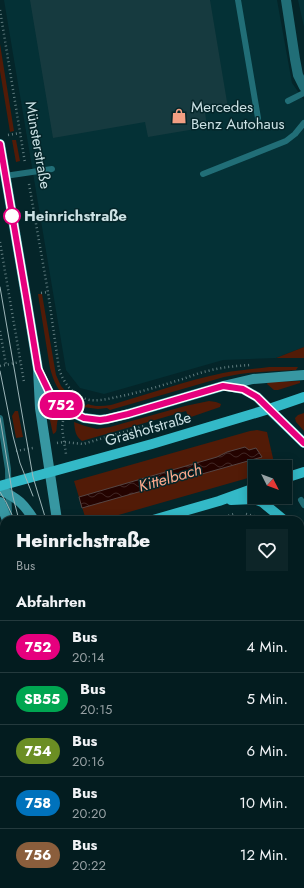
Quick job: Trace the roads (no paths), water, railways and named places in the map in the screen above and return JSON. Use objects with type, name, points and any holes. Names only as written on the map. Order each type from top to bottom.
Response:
[{"type":"main road","points":[[0,144],[38,369],[40,408],[56,516]]},
{"type":"main road","points":[[38,369],[51,396],[57,402],[69,411],[84,418],[91,419],[107,419],[128,414],[223,386],[253,379],[304,375]]},
{"type":"main road","points":[[223,386],[243,389],[257,397],[304,443]]},
{"type":"main road","name":"Grashofstraße","points":[[4,489],[50,472],[152,444],[304,397]]},
{"type":"main road","points":[[292,476],[304,472]]},
{"type":"main road","points":[[4,489],[22,503],[31,516]]},
{"type":"main road","points":[[166,516],[248,490]]},
{"type":"main road","points":[[219,500],[254,499],[266,505],[279,516]]},
{"type":"main road","points":[[0,502],[6,516]]},
{"type":"street","points":[[286,0],[298,75],[304,87]]},
{"type":"lane","points":[[238,0],[258,118]]},
{"type":"lane","points":[[288,101],[304,93]]},
{"type":"lane","points":[[203,174],[286,141],[295,134],[304,123]]},
{"type":"lane","points":[[5,176],[52,169]]},
{"type":"lane","points":[[0,418],[8,469],[4,489],[7,516]]},
{"type":"water","name":"Kittelbach","points":[[245,447],[249,450],[256,448],[262,457],[82,508],[79,497],[217,457],[227,452]]},
{"type":"tram line","points":[[0,287],[33,477],[45,516]]},
{"type":"tram line","points":[[0,371],[20,463],[33,496]]},
{"type":"tram line","points":[[0,418],[13,497],[18,516]]},
{"type":"tram line","points":[[0,492],[13,516]]},
{"type":"place","name":"Mercedes Benz Autohaus","points":[[179,116]]},
{"type":"place","name":"Heinrichstraße","points":[[12,216]]}]
